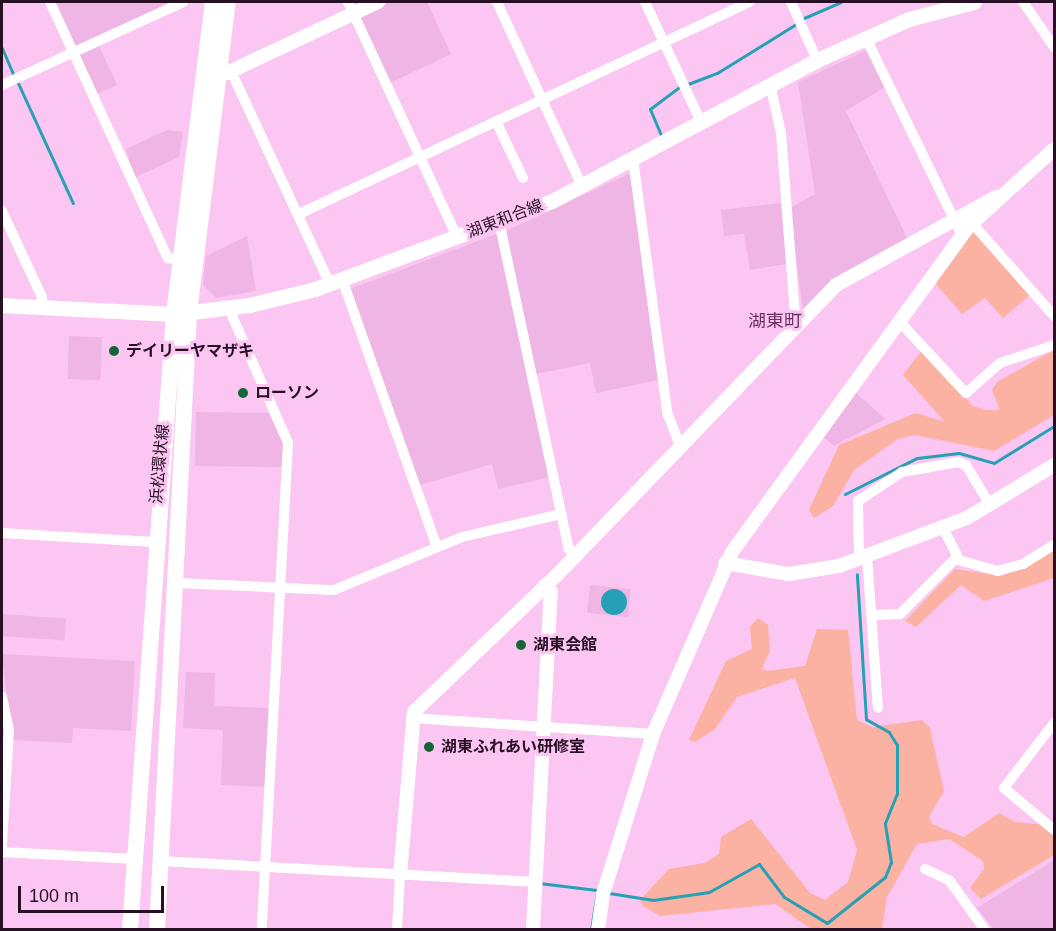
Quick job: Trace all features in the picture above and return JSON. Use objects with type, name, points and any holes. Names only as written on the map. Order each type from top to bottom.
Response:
[{"type":"main road","name":"浜松環状線","points":[[156,930],[162,861],[177,583],[181,313],[179,260],[213,2]]},
{"type":"main road","name":"浜松環状線","points":[[130,930],[154,542],[181,313],[224,71],[228,2]]},
{"type":"main road","name":"湖東和合線","points":[[2,305],[181,313],[229,309],[336,281],[499,221],[582,186],[817,60],[924,14],[974,2]]},
{"type":"street","points":[[50,2],[168,258],[179,260]]},
{"type":"street","points":[[2,85],[183,2]]},
{"type":"street","points":[[378,2],[351,7],[224,71],[336,281],[437,547]]},
{"type":"street","points":[[497,2],[582,186]]},
{"type":"street","points":[[645,2],[701,122]]},
{"type":"street","points":[[299,214],[750,2]]},
{"type":"street","points":[[792,2],[817,60]]},
{"type":"street","points":[[1023,2],[1054,47]]},
{"type":"street","points":[[351,7],[457,237]]},
{"type":"street","points":[[866,38],[962,237]]},
{"type":"street","points":[[770,84],[781,133],[795,315],[802,321]]},
{"type":"street","points":[[496,120],[523,178]]},
{"type":"street","points":[[598,930],[603,894],[653,734],[725,563],[972,223],[996,197],[1054,149]]},
{"type":"street","points":[[633,159],[667,412],[680,446]]},
{"type":"street","points":[[397,930],[411,718],[575,555],[837,285],[996,197]]},
{"type":"street","points":[[2,211],[42,297],[41,308]]},
{"type":"street","points":[[499,221],[561,514],[575,555]]},
{"type":"street","points":[[972,223],[1054,316]]},
{"type":"street","points":[[229,309],[288,443],[262,930]]},
{"type":"street","points":[[899,321],[966,393],[1000,363],[1054,345]]},
{"type":"street","points":[[878,708],[873,615],[863,558],[858,501],[902,472],[958,462],[966,465],[990,505]]},
{"type":"street","points":[[725,563],[797,574],[863,558],[942,528],[990,505],[1054,465]]},
{"type":"street","points":[[177,583],[334,590],[437,547],[561,514]]},
{"type":"street","points":[[942,528],[956,558],[997,571],[1023,564],[1054,545]]},
{"type":"street","points":[[2,533],[154,542]]},
{"type":"street","points":[[873,615],[900,614],[956,558]]},
{"type":"street","points":[[533,930],[533,882],[551,592],[545,585]]},
{"type":"street","points":[[2,697],[9,730],[2,846]]},
{"type":"street","points":[[411,718],[653,734]]},
{"type":"street","points":[[1054,723],[1004,788],[1054,831]]},
{"type":"street","points":[[2,852],[135,859]]},
{"type":"street","points":[[162,861],[533,882]]},
{"type":"street","points":[[925,869],[949,880],[985,930]]},
{"type":"shaded area","points":[[54,2],[174,2],[76,46]]},
{"type":"shaded area","points":[[390,2],[427,2],[451,54],[390,83],[360,18]]},
{"type":"shaded area","points":[[98,44],[117,85],[97,94],[78,53]]},
{"type":"shaded area","points":[[867,50],[885,87],[846,111],[908,240],[803,312],[790,208],[815,194],[798,82]]},
{"type":"shaded area","points":[[167,130],[183,132],[179,157],[134,178],[126,149]]},
{"type":"shaded area","points":[[633,172],[659,380],[596,393],[590,363],[536,374],[506,231]]},
{"type":"shaded area","points":[[781,203],[786,264],[750,270],[744,234],[724,236],[721,210]]},
{"type":"shaded area","points":[[974,228],[1031,294],[1003,318],[985,298],[962,314],[934,282]]},
{"type":"shaded area","points":[[499,233],[550,477],[498,489],[492,464],[420,485],[350,289]]},
{"type":"shaded area","points":[[247,236],[256,291],[216,298],[203,285],[206,256]]},
{"type":"shaded area","points":[[69,336],[102,337],[100,380],[67,379]]},
{"type":"shaded area","points":[[922,350],[973,406],[984,410],[1000,410],[992,390],[997,382],[1054,350],[1054,415],[994,451],[915,435],[898,439],[854,470],[833,506],[814,518],[809,510],[839,445],[916,413],[945,422],[903,375]]},
{"type":"shaded area","points":[[854,391],[885,419],[834,446],[821,435]]},
{"type":"shaded area","points":[[196,412],[269,413],[283,444],[282,467],[195,466]]},
{"type":"shaded area","points":[[1054,551],[1054,578],[984,601],[961,585],[916,627],[905,621],[955,569],[1002,576]]},
{"type":"shaded area","points":[[590,585],[631,589],[628,617],[587,613]]},
{"type":"shaded area","points":[[2,614],[66,618],[64,640],[2,636]]},
{"type":"shaded area","points":[[758,618],[768,625],[770,651],[762,668],[767,671],[805,666],[817,629],[848,630],[857,720],[872,727],[922,720],[930,728],[944,791],[929,817],[932,824],[964,837],[999,813],[1015,822],[1039,824],[1054,836],[1054,855],[981,899],[970,888],[984,869],[983,861],[949,839],[917,844],[887,897],[882,929],[811,929],[775,904],[660,916],[643,906],[640,900],[669,869],[705,863],[719,854],[721,837],[751,819],[810,893],[825,900],[848,882],[857,850],[795,678],[737,697],[715,729],[695,742],[689,740],[726,661],[752,649],[750,627]]},
{"type":"shaded area","points":[[2,654],[135,661],[131,731],[73,728],[72,743],[12,740]]},
{"type":"shaded area","points":[[186,672],[215,673],[214,706],[271,708],[267,787],[221,785],[223,730],[183,728]]},
{"type":"shaded area","points":[[1054,860],[1054,929],[994,929],[977,908]]},
{"type":"water","points":[[614,589],[623,593],[627,602],[623,611],[614,615],[605,611],[601,602],[605,593]]},
{"type":"waterway","points":[[804,18],[841,2]]},
{"type":"waterway","points":[[688,84],[717,73],[796,24]]},
{"type":"waterway","points":[[2,48],[13,74]]},
{"type":"waterway","points":[[18,83],[73,203]]},
{"type":"waterway","points":[[661,135],[650,109],[679,87]]},
{"type":"waterway","points":[[845,494],[917,458],[959,453],[994,463],[1054,426]]},
{"type":"waterway","points":[[609,893],[653,900],[709,892],[759,864],[784,897],[827,923],[885,877],[891,862],[885,823],[897,794],[897,745],[889,732],[866,719],[857,574]]},
{"type":"waterway","points":[[539,883],[597,890]]},
{"type":"waterway","points":[[591,930],[597,893]]},
{"type":"place","name":"デイリーヤマザキ","points":[[114,351]]},
{"type":"place","name":"ローソン","points":[[243,393]]},
{"type":"place","name":"湖東会館","points":[[521,645]]},
{"type":"place","name":"湖東ふれあい研修室","points":[[429,747]]},
{"type":"district","name":"湖東町","points":[[775,321]]}]
